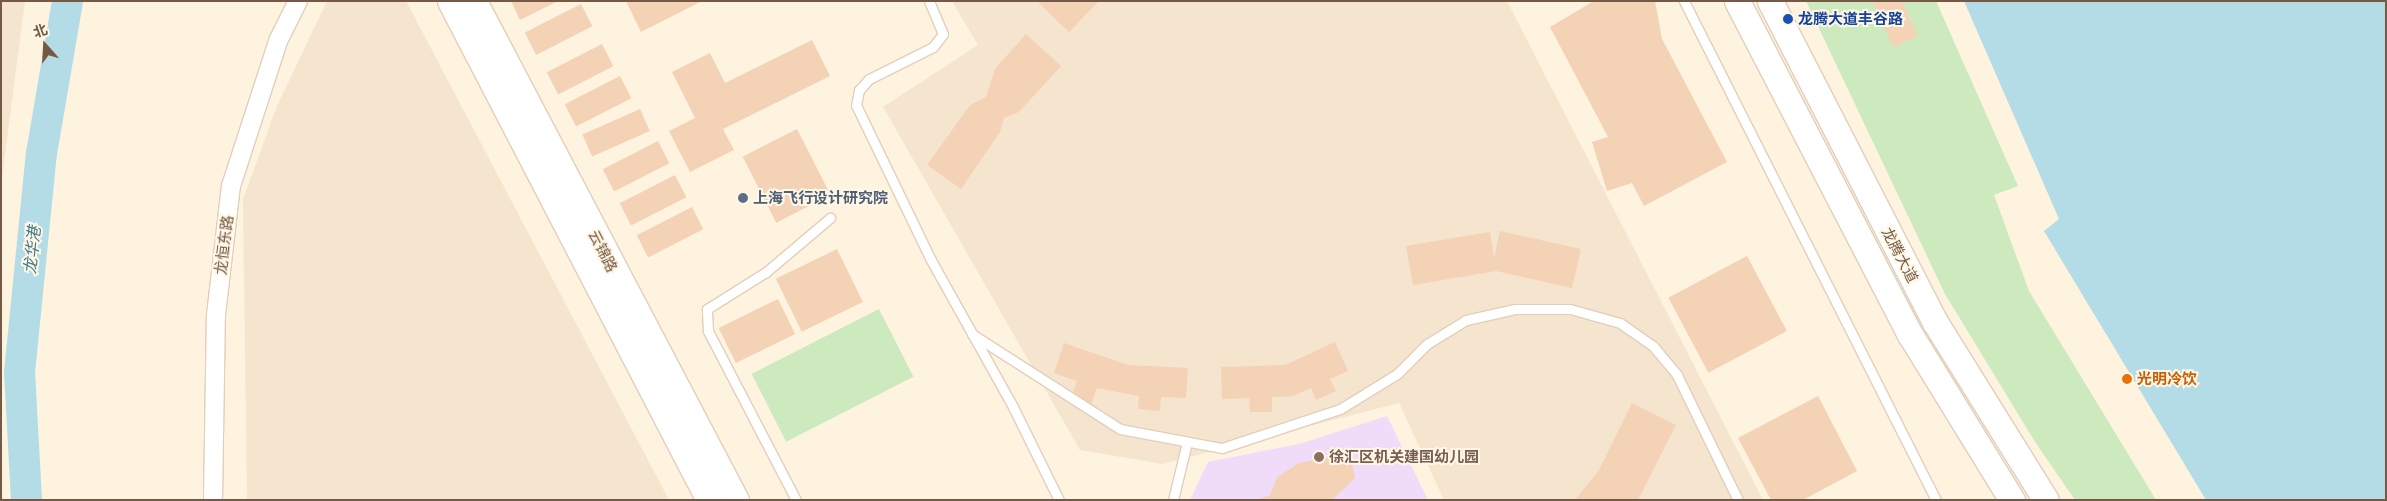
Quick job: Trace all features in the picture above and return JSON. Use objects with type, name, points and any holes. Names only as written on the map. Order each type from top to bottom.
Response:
[{"type":"main road","name":"云锦路","points":[[450,1],[709,500]]},
{"type":"main road","name":"云锦路","points":[[474,1],[736,500]]},
{"type":"main road","name":"龙腾大道","points":[[1737,1],[1911,336],[2012,500]]},
{"type":"main road","name":"龙腾大道","points":[[1770,1],[1935,322],[2046,500]]},
{"type":"street","name":"龙恒东路","points":[[213,500],[216,315],[231,186],[278,41],[298,1]]},
{"type":"lane","points":[[929,1],[943,34],[933,47],[869,79],[859,90],[856,105],[972,334],[1059,500]]},
{"type":"lane","points":[[1684,1],[1936,500]]},
{"type":"lane","points":[[796,500],[708,331],[706,309],[766,272],[830,218]]},
{"type":"lane","points":[[972,334],[1120,429],[1222,448],[1340,409],[1397,374],[1427,344],[1466,320],[1515,309],[1570,309],[1620,323],[1653,346],[1677,375],[1738,500]]},
{"type":"lane","points":[[1173,500],[1187,442]]},
{"type":"shaded area","points":[[1,1],[25,1],[1,185]]},
{"type":"shaded area","points":[[327,1],[406,1],[669,500],[247,500],[243,199],[277,106]]},
{"type":"shaded area","points":[[952,1],[1507,1],[1763,500],[1444,500],[1399,403],[1162,464],[1080,450],[883,107],[978,45]]},
{"type":"shaded area","name":"徐汇区机关建国幼儿园","points":[[1387,416],[1428,500],[1190,500],[1208,462],[1299,444]]},
{"type":"green space","points":[[1806,1],[1936,1],[2018,186],[1994,195],[2029,291],[2156,500],[2075,500],[2035,442],[1945,294]]},
{"type":"green space","points":[[879,309],[914,377],[786,442],[752,374]]},
{"type":"water","points":[[1964,1],[2386,1],[2386,500],[2206,500],[2044,231],[2059,219]]},
{"type":"building","points":[[511,1],[558,1],[520,20]]},
{"type":"building","points":[[626,1],[702,1],[641,32]]},
{"type":"building","points":[[1037,1],[1099,1],[1069,32]]},
{"type":"building","points":[[1594,1],[1655,1],[1662,39],[1727,162],[1644,206],[1632,183],[1607,191],[1592,142],[1608,137],[1550,27]]},
{"type":"building","points":[[1872,1],[1902,1],[1918,36],[1893,47]]},
{"type":"building","points":[[581,4],[592,26],[536,55],[525,33]]},
{"type":"building","points":[[1026,34],[1061,66],[1019,112],[1004,118],[1000,132],[961,189],[927,165],[970,105],[986,97],[995,69]]},
{"type":"building","points":[[812,40],[830,76],[723,129],[734,150],[690,172],[669,131],[695,118],[672,72],[710,53],[725,83]]},
{"type":"building","points":[[602,44],[613,66],[558,94],[547,72]]},
{"type":"building","points":[[620,76],[631,98],[576,126],[565,104]]},
{"type":"building","points":[[640,109],[650,131],[592,157],[582,135]]},
{"type":"building","points":[[797,129],[831,195],[776,223],[743,157]]},
{"type":"building","points":[[658,141],[669,163],[614,191],[603,169]]},
{"type":"building","points":[[675,175],[686,197],[631,225],[620,203]]},
{"type":"building","points":[[692,207],[703,229],[648,257],[637,235]]},
{"type":"building","points":[[1500,231],[1581,249],[1572,288],[1496,271],[1413,285],[1406,246],[1490,232],[1494,258]]},
{"type":"building","points":[[837,249],[863,302],[802,332],[776,279]]},
{"type":"building","points":[[1747,256],[1787,331],[1708,373],[1668,298]]},
{"type":"building","points":[[778,299],[795,334],[736,363],[719,328]]},
{"type":"building","points":[[1335,342],[1348,371],[1330,379],[1336,391],[1316,400],[1311,388],[1293,396],[1272,397],[1272,412],[1250,412],[1249,398],[1222,399],[1221,367],[1285,365]]},
{"type":"building","points":[[1064,343],[1128,365],[1188,368],[1186,398],[1161,397],[1160,411],[1138,409],[1139,396],[1097,388],[1091,404],[1071,397],[1077,381],[1054,373]]},
{"type":"building","points":[[1818,396],[1857,471],[1803,500],[1771,500],[1738,438]]},
{"type":"building","points":[[1632,403],[1676,425],[1638,500],[1575,500],[1599,470]]},
{"type":"building","points":[[1341,455],[1352,464],[1355,478],[1332,500],[1256,500],[1270,495],[1277,477],[1299,463]]},
{"type":"waterway","name":"龙华港","points":[[26,500],[19,372],[41,153],[67,1]]},
{"type":"place","name":"龙腾大道丰谷路","points":[[1788,19]]},
{"type":"place","name":"上海飞行设计研究院","points":[[743,198]]},
{"type":"place","name":"光明冷饮","points":[[2127,379]]},
{"type":"place","name":"徐汇区机关建国幼儿园","points":[[1319,457]]}]
